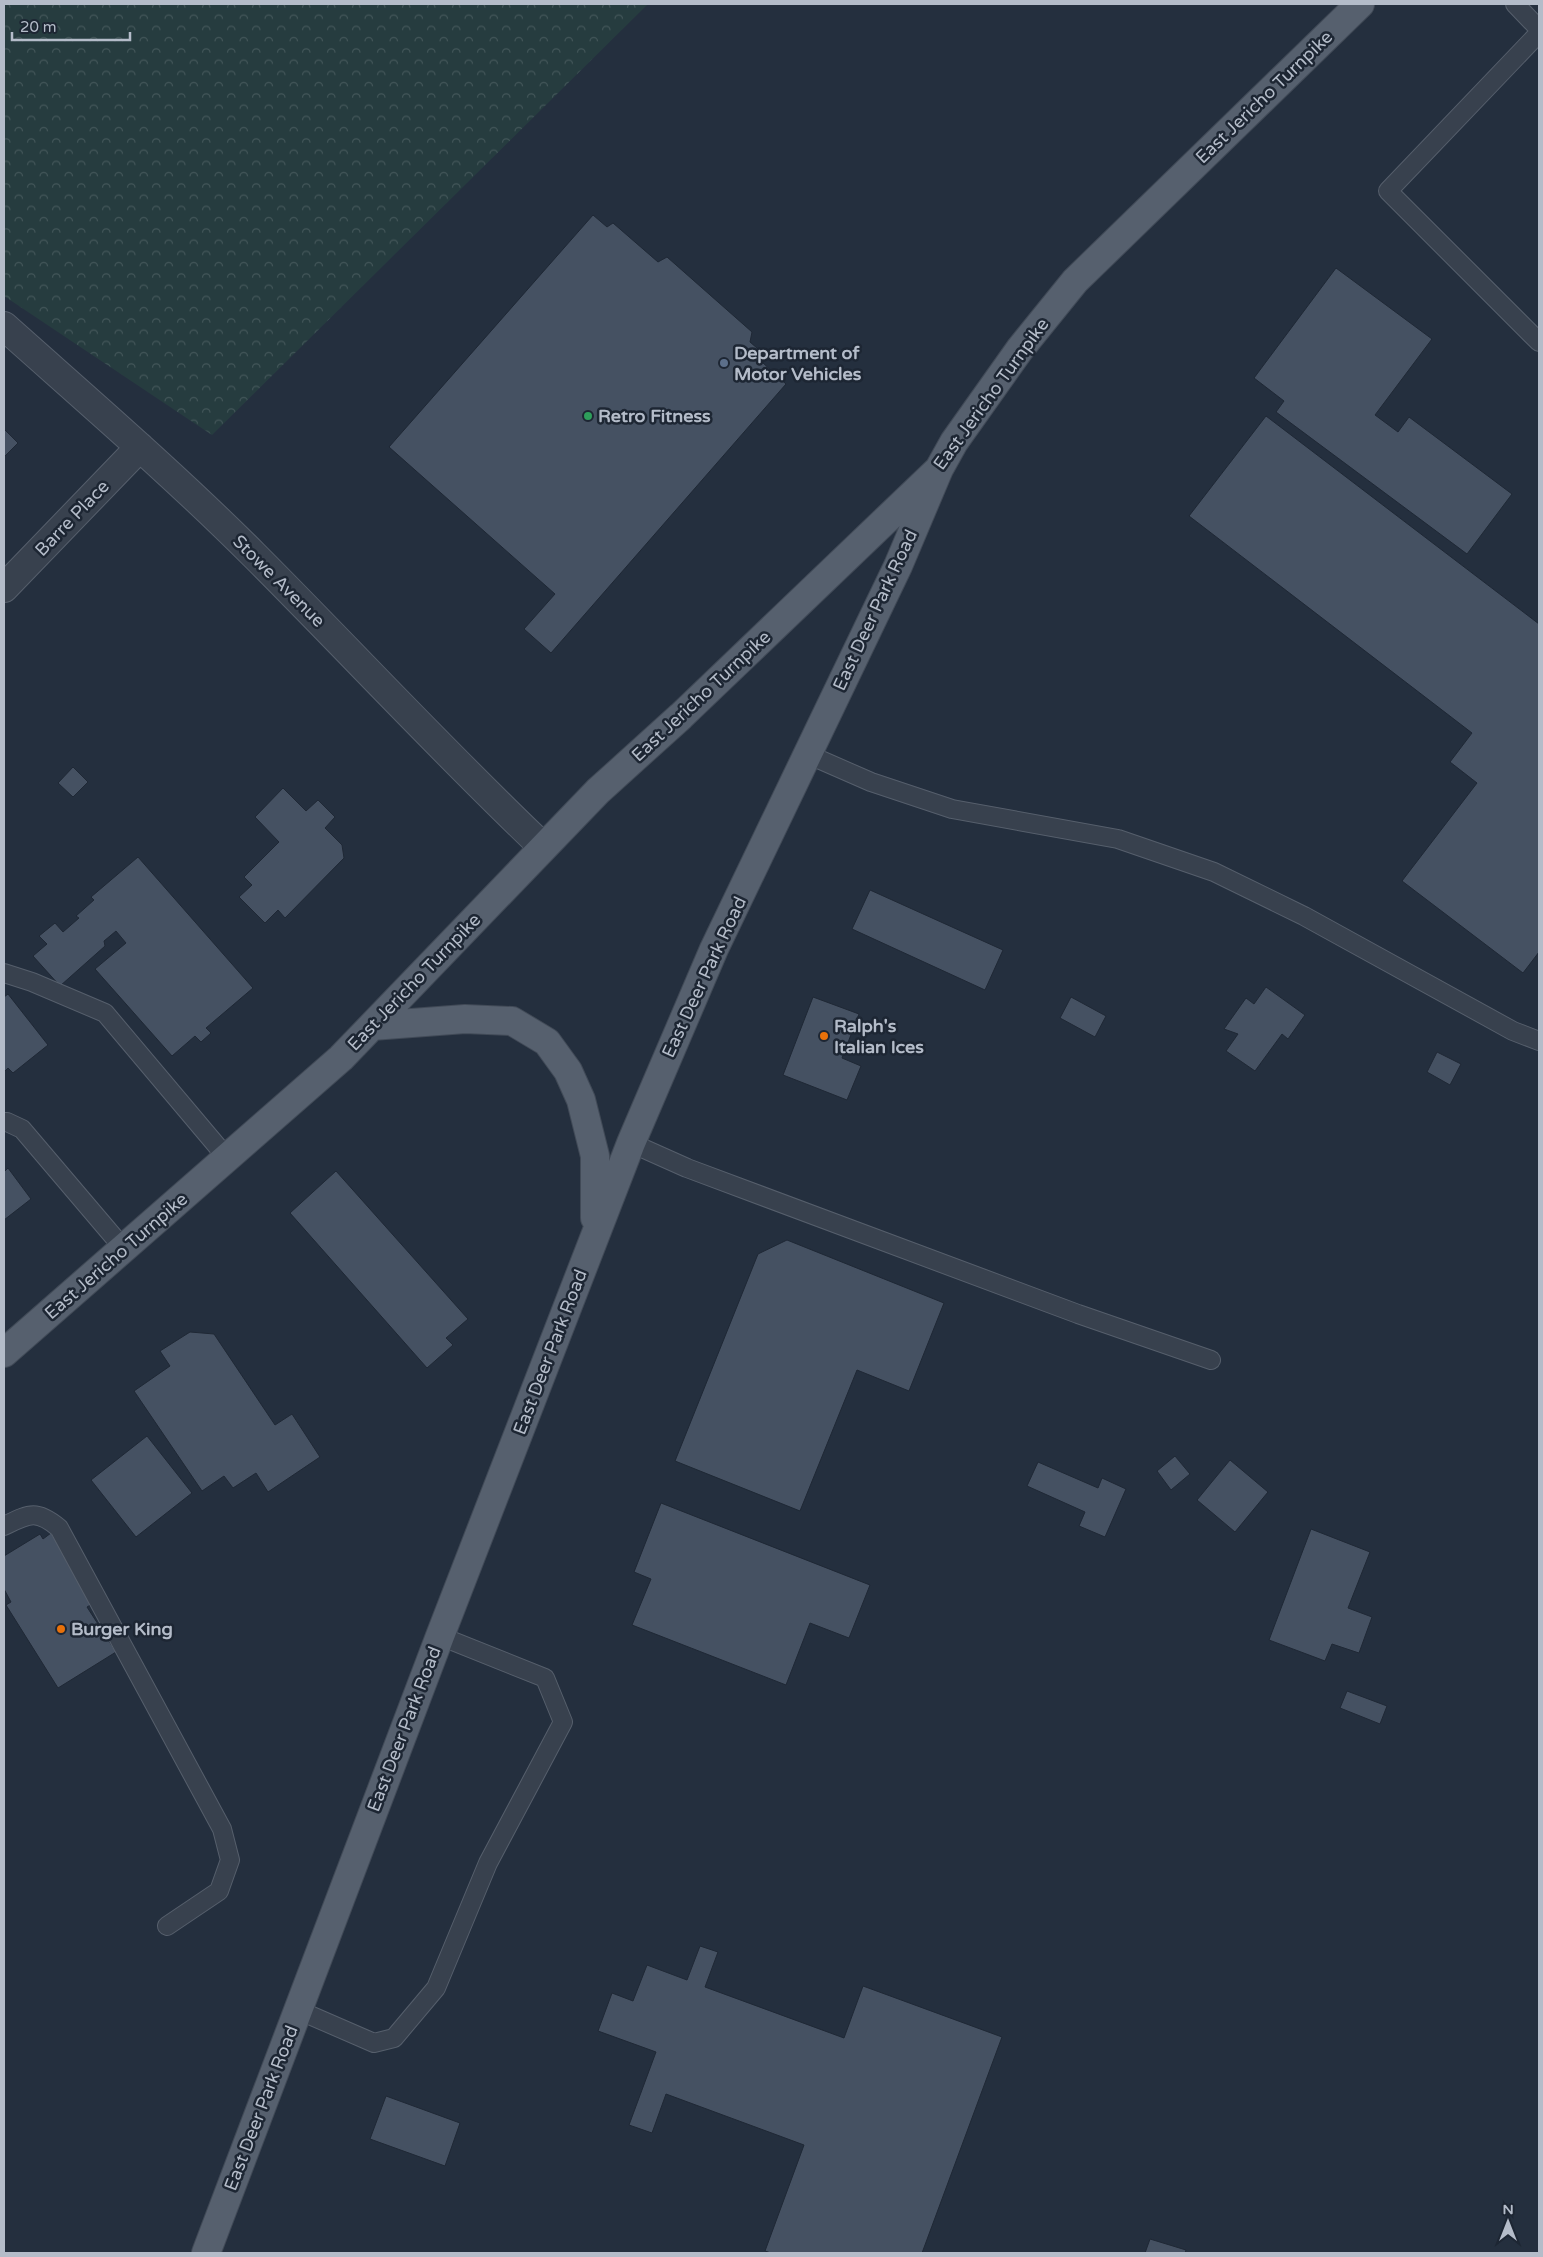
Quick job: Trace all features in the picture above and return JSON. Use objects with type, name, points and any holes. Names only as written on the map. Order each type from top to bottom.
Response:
[{"type":"main road","name":"East Jericho Turnpike","points":[[4,1353],[228,1159],[341,1058],[598,791],[681,716],[939,469],[954,442],[1020,349],[1075,281],[1360,4]]},
{"type":"main road","name":"East Deer Park Road","points":[[206,2253],[440,1636],[631,1143],[710,958],[764,849],[807,754],[898,566],[939,469]]},
{"type":"main road","points":[[372,1026],[465,1019],[512,1021],[547,1042],[568,1071],[581,1100],[595,1156],[595,1234]]},
{"type":"street","name":"Stowe Avenue","points":[[4,326],[140,447],[253,554],[485,792],[543,847]]},
{"type":"street","name":"Barre Place","points":[[4,588],[140,447]]},
{"type":"lane","points":[[1515,4],[1539,29]]},
{"type":"lane","points":[[1539,33],[1388,192],[1539,342]]},
{"type":"lane","points":[[807,754],[871,782],[952,809],[1118,839],[1214,872],[1304,916],[1513,1031],[1539,1041]]},
{"type":"lane","points":[[4,973],[32,982],[105,1013],[228,1159]]},
{"type":"lane","points":[[4,1122],[22,1128],[124,1249]]},
{"type":"lane","points":[[631,1143],[696,1172],[1078,1314],[1211,1360]]},
{"type":"lane","points":[[4,1526],[26,1515],[45,1516],[59,1528],[222,1829],[230,1860],[219,1891],[167,1926]]},
{"type":"lane","points":[[298,2010],[374,2043],[394,2038],[436,1988],[488,1863],[563,1722],[545,1678],[440,1636]]},
{"type":"green space","points":[[4,4],[648,4],[212,435],[4,296]]},
{"type":"building","name":"Retro Fitness","points":[[593,215],[607,227],[613,223],[658,262],[667,257],[752,332],[750,342],[765,355],[763,363],[786,384],[551,653],[524,629],[555,594],[389,447]]},
{"type":"building","points":[[1336,268],[1432,339],[1375,415],[1398,432],[1409,417],[1512,494],[1467,554],[1276,412],[1284,401],[1254,378]]},
{"type":"building","points":[[1266,416],[1539,624],[1539,952],[1523,973],[1402,881],[1477,783],[1450,762],[1472,733],[1189,516]]},
{"type":"building","points":[[4,429],[18,443],[4,457]]},
{"type":"building","points":[[73,767],[88,782],[73,797],[58,783]]},
{"type":"building","points":[[283,788],[306,811],[318,800],[335,817],[325,828],[342,845],[344,858],[285,918],[278,910],[265,923],[239,897],[252,885],[244,877],[279,842],[255,817]]},
{"type":"building","points":[[138,857],[253,988],[206,1028],[211,1033],[201,1042],[195,1036],[172,1056],[95,969],[126,943],[116,931],[104,941],[105,946],[60,986],[33,956],[47,944],[39,936],[55,923],[63,932],[79,918],[76,916],[94,900],[91,897]]},
{"type":"building","points":[[870,890],[1003,950],[985,990],[852,929]]},
{"type":"building","points":[[1266,987],[1305,1015],[1288,1039],[1282,1034],[1255,1071],[1226,1051],[1238,1034],[1224,1029],[1246,998],[1254,1004]]},
{"type":"building","points":[[8,994],[48,1045],[13,1073],[8,1068],[4,1072],[4,997]]},
{"type":"building","name":"Ralph's Italian Ices","points":[[813,997],[859,1014],[842,1058],[861,1066],[847,1100],[783,1075]]},
{"type":"building","points":[[1071,997],[1106,1016],[1095,1037],[1060,1018]]},
{"type":"building","points":[[1437,1052],[1461,1064],[1450,1085],[1427,1072]]},
{"type":"building","points":[[8,1168],[31,1199],[4,1220],[4,1172]]},
{"type":"building","points":[[336,1171],[468,1319],[446,1338],[453,1345],[427,1368],[290,1213]]},
{"type":"building","points":[[787,1240],[944,1303],[909,1391],[857,1370],[800,1511],[675,1461],[758,1254]]},
{"type":"building","points":[[190,1332],[214,1334],[275,1425],[292,1414],[320,1457],[268,1492],[256,1473],[233,1488],[224,1476],[202,1491],[134,1391],[170,1366],[160,1351]]},
{"type":"building","points":[[147,1436],[192,1493],[136,1537],[91,1480]]},
{"type":"building","points":[[1175,1456],[1190,1474],[1171,1490],[1157,1471]]},
{"type":"building","points":[[1230,1460],[1268,1492],[1235,1532],[1197,1500]]},
{"type":"building","points":[[1038,1462],[1098,1488],[1102,1478],[1126,1489],[1105,1537],[1079,1526],[1085,1512],[1027,1486]]},
{"type":"building","points":[[661,1503],[870,1585],[849,1638],[810,1623],[786,1685],[632,1625],[651,1579],[634,1572]]},
{"type":"building","points":[[1311,1529],[1370,1552],[1348,1608],[1372,1617],[1359,1653],[1332,1644],[1325,1661],[1269,1640]]},
{"type":"building","name":"Burger King","points":[[51,1533],[94,1603],[87,1607],[116,1652],[58,1688],[6,1605],[11,1602],[4,1589],[4,1556],[40,1534],[43,1539]]},
{"type":"building","points":[[1347,1691],[1387,1706],[1380,1724],[1340,1708]]},
{"type":"building","points":[[700,1946],[718,1952],[705,1987],[844,2038],[863,1986],[1002,2037],[922,2253],[771,2253],[765,2251],[804,2145],[666,2094],[652,2133],[629,2125],[656,2052],[598,2031],[612,1993],[633,2001],[647,1965],[687,1980]]},
{"type":"building","points":[[386,2096],[460,2123],[445,2166],[370,2139]]},
{"type":"building","points":[[1150,2239],[1186,2250],[1185,2253],[1145,2253]]},
{"type":"place","name":"Department of Motor Vehicles","points":[[724,363]]},
{"type":"place","name":"Retro Fitness","points":[[588,416]]},
{"type":"place","name":"Ralph's Italian Ices","points":[[824,1036]]},
{"type":"place","name":"Burger King","points":[[61,1629]]}]
